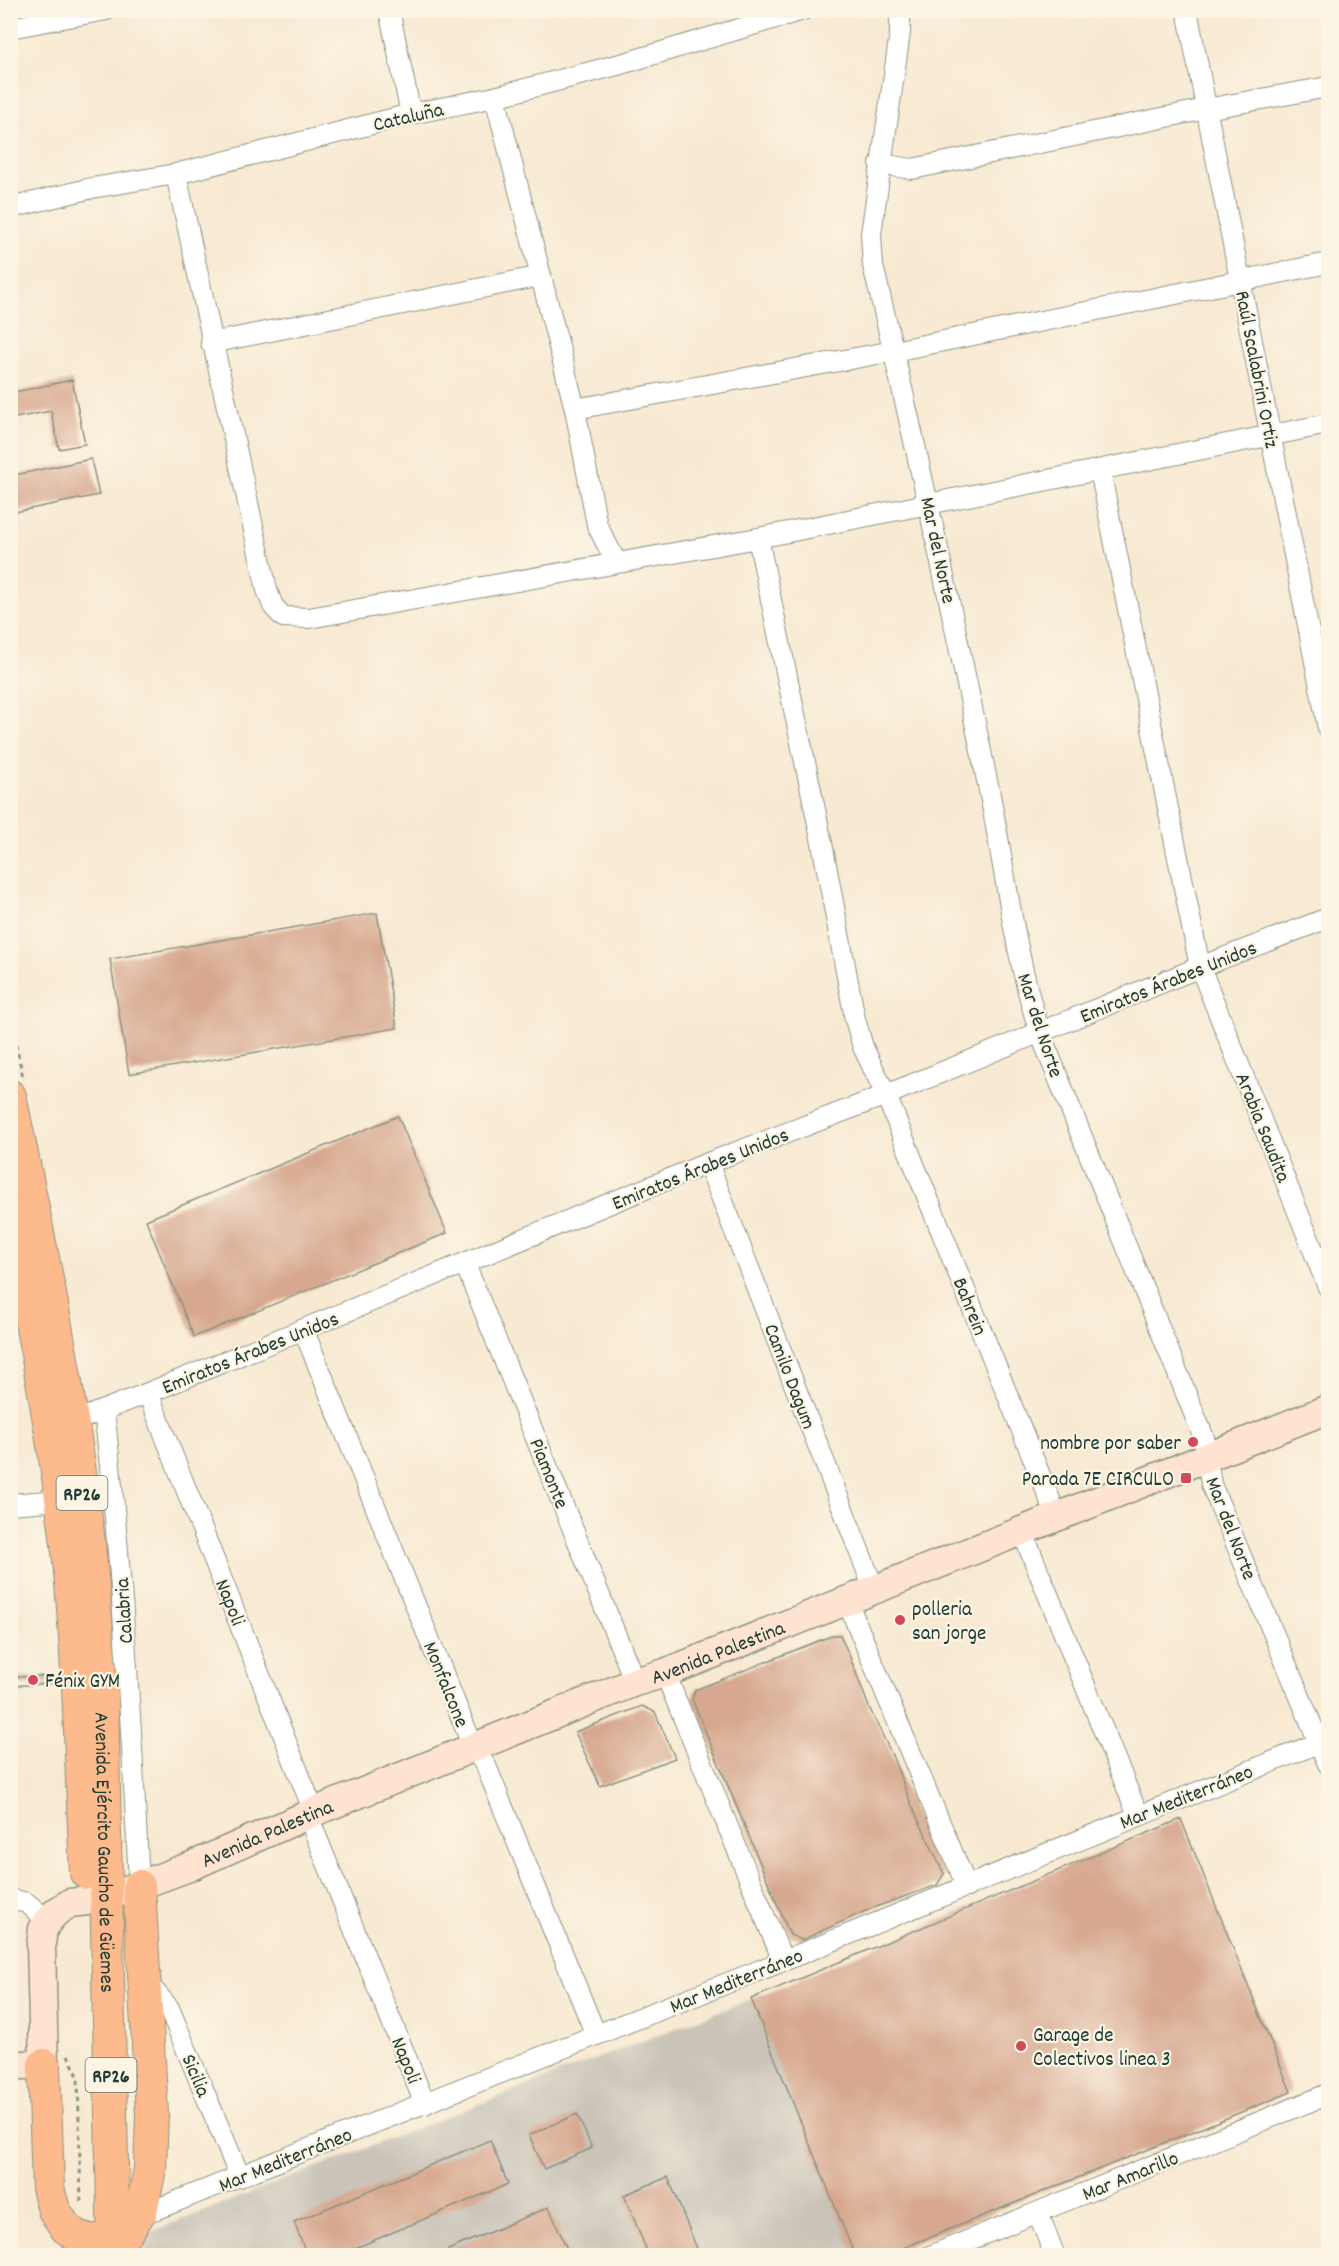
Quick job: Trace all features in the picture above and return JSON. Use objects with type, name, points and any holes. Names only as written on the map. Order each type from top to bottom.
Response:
[{"type":"main road","name":"Avenida Ejército Gaucho de Güemes","points":[[10,1096],[71,1416],[88,1534],[101,1683],[97,1898],[103,2248]]},
{"type":"main road","name":"Avenida Ejército Gaucho de Güemes","points":[[10,1217],[21,1324],[61,1500],[76,1645],[97,1898]]},
{"type":"main road","points":[[44,2065],[48,2188],[51,2202],[58,2218],[72,2234],[103,2248],[127,2231],[141,2211],[150,2169],[152,2115],[139,1886]]},
{"type":"street","points":[[10,28],[106,10]]},
{"type":"street","points":[[389,10],[411,114]]},
{"type":"street","name":"Cataluña","points":[[10,208],[92,188],[176,174],[411,114],[495,97],[621,64],[802,10]]},
{"type":"street","name":"Mar del Norte","points":[[900,10],[900,33],[880,164],[871,249],[873,266],[929,503],[992,806],[1021,961],[1040,1033],[1204,1438],[1210,1484],[1324,1740],[1329,1764]]},
{"type":"street","name":"Raúl Scalabrini Ortiz","points":[[1187,10],[1329,728]]},
{"type":"street","points":[[880,164],[912,169],[1329,87]]},
{"type":"street","points":[[495,97],[575,409],[597,525],[616,561]]},
{"type":"street","points":[[176,174],[267,590],[273,606],[284,617],[309,618],[616,561],[758,538],[1329,424]]},
{"type":"street","points":[[575,409],[894,351],[1329,263]]},
{"type":"street","points":[[212,343],[541,276]]},
{"type":"street","name":"Arabia Saudita","points":[[1100,470],[1200,967],[1329,1287]]},
{"type":"street","name":"Bahrein","points":[[758,538],[822,843],[855,1019],[863,1047],[886,1095],[1057,1517]]},
{"type":"street","name":"Emiratos Árabes Unidos","points":[[71,1416],[88,1416],[148,1393],[304,1331],[708,1163],[886,1095],[1200,967],[1329,918]]},
{"type":"street","name":"Camilo Dagum","points":[[708,1163],[874,1589]]},
{"type":"street","name":"Piamonte","points":[[465,1264],[635,1683]]},
{"type":"street","name":"Monfalcone","points":[[304,1331],[474,1749],[486,1766],[596,2035]]},
{"type":"street","name":"Napoli","points":[[148,1393],[425,2104]]},
{"type":"street","name":"Avenida Palestina","points":[[48,1921],[56,1912],[70,1903],[139,1886],[189,1868],[311,1814],[635,1683],[1329,1409]]},
{"type":"street","name":"Calabria","points":[[104,1410],[120,1568],[131,1721],[139,1886]]},
{"type":"street","points":[[10,1504],[61,1500]]},
{"type":"street","points":[[1022,1531],[1138,1815]]},
{"type":"street","points":[[847,1601],[967,1887]]},
{"type":"street","points":[[665,1673],[783,1961]]},
{"type":"street","name":"Mar Mediterráneo","points":[[141,2211],[157,2209],[425,2104],[967,1887],[1324,1740]]},
{"type":"street","points":[[10,1899],[27,1903],[48,1921],[43,1929],[41,1944],[44,2065],[10,2065]]},
{"type":"street","name":"Sicilia","points":[[144,1979],[169,2008],[240,2177]]},
{"type":"street","name":"Mar Amarillo","points":[[930,2256],[1329,2094]]},
{"type":"street","points":[[1038,2213],[1055,2256]]},
{"type":"shaded area","points":[[751,1999],[855,2255],[146,2256],[145,2234]]},
{"type":"building","points":[[72,380],[85,444],[59,449],[51,411],[10,419],[10,393]]},
{"type":"building","points":[[91,459],[99,495],[10,513],[10,476]]},
{"type":"building","points":[[377,913],[397,1028],[129,1074],[110,959]]},
{"type":"building","points":[[398,1116],[447,1233],[194,1337],[146,1220]]},
{"type":"building","points":[[833,1635],[840,1635],[912,1806],[944,1874],[937,1885],[870,1909],[802,1940],[790,1935],[692,1699],[695,1690]]},
{"type":"building","name":"Fénix GYM","points":[[53,1676],[57,1683],[10,1686],[10,1677]]},
{"type":"building","points":[[642,1706],[655,1712],[675,1758],[600,1786],[575,1732]]},
{"type":"building","name":"Garage de Colectivos linea 3","points":[[1181,1819],[1291,2092],[883,2256],[855,2256],[751,1999]]},
{"type":"building","points":[[577,2114],[592,2148],[544,2169],[529,2135]]},
{"type":"building","points":[[490,2140],[508,2184],[336,2256],[307,2256],[294,2222]]},
{"type":"building","points":[[668,2177],[700,2256],[649,2256],[624,2195]]},
{"type":"building","points":[[549,2207],[570,2256],[450,2256],[448,2250]]},
{"type":"place","name":"nombre por saber","points":[[1193,1442]]},
{"type":"place","name":"Parada 7E CIRCULO","points":[[1186,1478]]},
{"type":"place","name":"polleria san jorge","points":[[900,1620]]},
{"type":"place","name":"Fénix GYM","points":[[33,1680]]},
{"type":"place","name":"Garage de Colectivos linea 3","points":[[1021,2046]]}]
